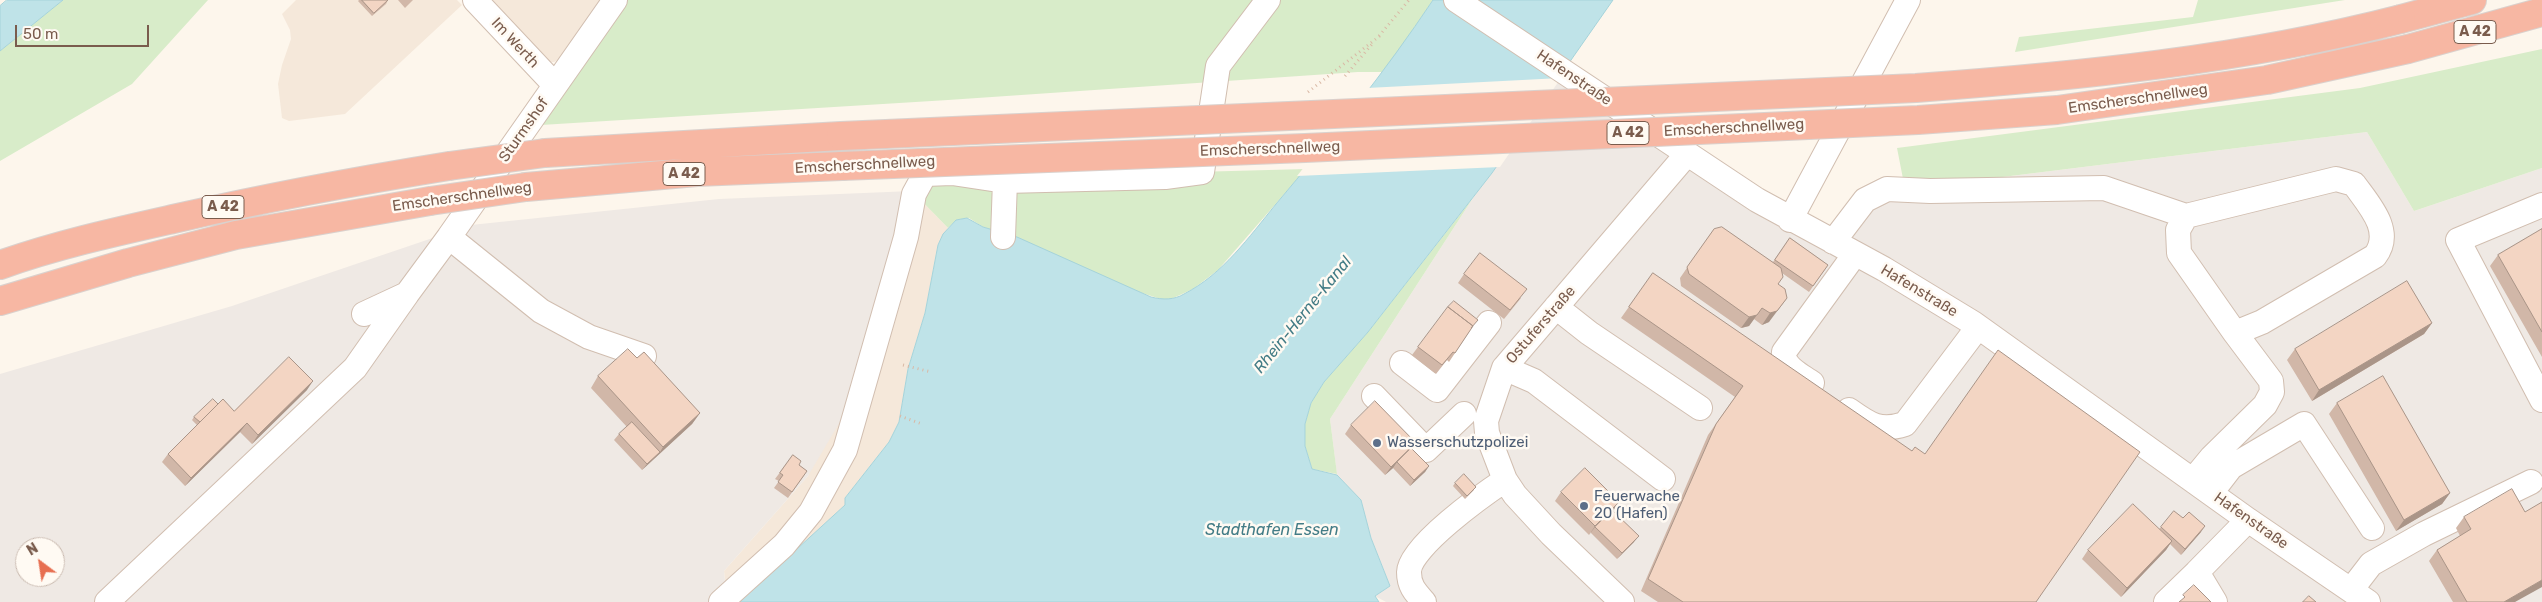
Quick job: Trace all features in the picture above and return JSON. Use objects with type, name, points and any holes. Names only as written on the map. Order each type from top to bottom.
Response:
[{"type":"highway","name":"Emscherschnellweg","points":[[0,265],[121,230],[340,183],[449,166],[545,154],[841,136],[1916,88],[2040,79],[2156,66],[2258,50],[2401,19],[2472,0]]},
{"type":"highway","name":"Emscherschnellweg","points":[[0,301],[128,263],[236,235],[430,201],[526,187],[697,172],[1305,148],[1918,120],[2037,111],[2149,98],[2267,80],[2408,49],[2542,12]]},
{"type":"street","name":"Im Werth","points":[[475,0],[555,85]]},
{"type":"street","name":"Sturmshof","points":[[364,314],[407,294],[450,238],[615,0]]},
{"type":"street","points":[[721,602],[784,544],[806,518],[846,450],[906,237],[914,194],[925,174],[952,173],[1005,181],[1165,177],[1202,172],[1218,66],[1268,0]]},
{"type":"street","name":"Hafenstraße","points":[[1456,0],[1686,154],[1790,220],[1833,242],[1978,327],[2248,520],[2360,596]]},
{"type":"street","points":[[1790,220],[1908,0]]},
{"type":"street","name":"Ostuferstraße","points":[[1486,421],[1504,368],[1686,154]]},
{"type":"street","points":[[1833,242],[1865,200],[1887,190],[2104,188],[2186,216],[2336,180],[2354,184],[2377,217],[2383,234],[2380,249],[2375,256],[2262,322],[2236,333]]},
{"type":"street","points":[[1003,237],[1005,181]]},
{"type":"street","points":[[2542,205],[2458,240],[2542,400]]},
{"type":"street","points":[[2186,216],[2178,230],[2179,253],[2271,381],[2272,392],[2265,405],[2212,457],[2202,487]]},
{"type":"street","points":[[450,238],[541,311],[589,337],[644,356]]},
{"type":"street","points":[[1854,254],[1784,352],[1783,359],[1786,365],[1867,423],[1888,430],[1905,424],[1978,327]]},
{"type":"street","points":[[107,602],[354,368],[407,294]]},
{"type":"street","points":[[1556,307],[1589,333],[1700,408]]},
{"type":"street","points":[[1437,390],[1490,324]]},
{"type":"street","points":[[1402,363],[1464,414],[1486,421],[1487,433],[1506,480],[1516,496],[1551,534],[1622,602]]},
{"type":"street","points":[[1504,368],[1534,381],[1663,479]]},
{"type":"street","points":[[1374,396],[1426,450],[1464,414]]},
{"type":"street","points":[[2202,487],[2230,467],[2304,424],[2372,528]]},
{"type":"street","points":[[1424,602],[1411,588],[1408,570],[1417,553],[1447,524],[1506,480]]},
{"type":"street","points":[[2360,596],[2371,564],[2424,534],[2531,482]]},
{"type":"street","points":[[2166,602],[2248,520]]},
{"type":"street","points":[[2197,572],[2215,602]]},
{"type":"path","points":[[1345,76],[1409,0]]},
{"type":"path","points":[[1298,96],[1328,78],[1381,35]]},
{"type":"path","points":[[903,365],[931,372]]},
{"type":"path","points":[[900,416],[922,424]]},
{"type":"shaded area","points":[[296,0],[457,0],[462,5],[345,114],[289,121],[282,118],[278,84],[291,39],[290,30],[282,14]]},
{"type":"shaded area","points":[[485,0],[602,0],[560,59],[548,62]]},
{"type":"shaded area","points":[[1560,76],[1826,232],[1858,189],[1905,189],[2367,132],[2414,211],[2542,168],[2542,602],[1386,602],[1375,596],[1390,586],[1371,538],[1361,501],[1337,475],[1330,419],[1473,198]]},
{"type":"shaded area","points":[[912,191],[948,228],[938,245],[925,313],[908,369],[899,422],[889,442],[845,498],[845,505],[739,602],[727,602],[724,571],[808,476]]},
{"type":"shaded area","points":[[912,191],[854,398],[808,476],[724,571],[727,602],[0,602],[0,374],[232,306],[471,225],[719,199]]},
{"type":"green space","points":[[63,0],[208,0],[132,84],[0,161],[0,51]]},
{"type":"green space","points":[[625,0],[1433,0],[1394,58],[1382,72],[1358,72],[541,125]]},
{"type":"green space","points":[[2198,0],[2345,0],[2015,52],[2019,37],[2193,17]]},
{"type":"green space","points":[[2542,49],[2542,168],[2414,211],[2367,132],[1905,189],[1897,148],[2360,88]]},
{"type":"green space","points":[[1306,169],[1218,270],[1193,289],[1171,299],[1161,299],[1132,290],[1015,237],[983,227],[969,218],[956,220],[948,228],[912,191],[933,179]]},
{"type":"green space","points":[[1473,198],[1330,419],[1337,474],[1312,469],[1305,446],[1305,424],[1311,403],[1324,382],[1368,332]]},
{"type":"water","points":[[7,0],[63,0],[0,51],[0,6]]},
{"type":"water","points":[[1433,0],[1613,0],[1492,173],[1368,332],[1324,382],[1311,403],[1305,424],[1305,446],[1312,469],[1337,475],[1361,500],[1371,538],[1390,586],[1375,596],[1379,602],[739,602],[845,505],[845,498],[889,442],[899,422],[908,369],[925,313],[938,245],[943,234],[956,220],[967,218],[983,227],[1017,237],[1151,297],[1168,299],[1180,296],[1211,276],[1245,242],[1357,105]]},
{"type":"pier","points":[[1561,78],[1500,167],[1297,176],[1367,88]]},
{"type":"building","points":[[362,0],[388,0],[374,13]]},
{"type":"building","points":[[1722,227],[1781,268],[1783,277],[1778,284],[1785,289],[1787,298],[1777,311],[1770,313],[1762,308],[1757,315],[1749,317],[1689,274],[1687,267],[1714,229]]},
{"type":"building","points":[[2542,229],[2542,332],[2498,255]]},
{"type":"building","points":[[1790,238],[1828,265],[1813,286],[1775,260]]},
{"type":"building","points":[[1480,253],[1527,289],[1510,310],[1464,274]]},
{"type":"building","points":[[1653,273],[1912,451],[1915,447],[1925,454],[1998,350],[2140,452],[2036,602],[1683,602],[1648,579],[1716,424],[1743,386],[1629,307]]},
{"type":"building","points":[[2407,281],[2432,323],[2319,390],[2295,349]]},
{"type":"building","points":[[1454,301],[1478,320],[1473,326],[1448,307]]},
{"type":"building","points":[[1448,307],[1473,326],[1455,353],[1453,352],[1442,365],[1418,347]]},
{"type":"building","points":[[628,349],[637,358],[644,352],[700,413],[663,447],[598,376]]},
{"type":"building","points":[[289,357],[313,381],[258,435],[247,423],[191,478],[168,454],[223,399],[234,411]]},
{"type":"building","points":[[2383,376],[2450,493],[2404,520],[2337,403]]},
{"type":"building","points":[[213,399],[218,404],[200,422],[194,417]]},
{"type":"building","name":"Wasserschutzpolizei","points":[[1375,401],[1416,443],[1391,467],[1351,425]]},
{"type":"building","points":[[632,422],[660,452],[647,464],[619,434]]},
{"type":"building","points":[[1411,448],[1429,466],[1414,480],[1397,462]]},
{"type":"building","points":[[793,455],[801,461],[799,465],[807,471],[792,492],[778,482],[783,475],[780,473]]},
{"type":"building","name":"Feuerwache 20 (Hafen)","points":[[1585,468],[1619,502],[1595,526],[1561,492]]},
{"type":"building","points":[[1464,474],[1476,487],[1467,496],[1455,483]]},
{"type":"building","points":[[2512,489],[2525,512],[2542,502],[2542,580],[2504,602],[2467,602],[2437,550],[2471,529],[2464,517]]},
{"type":"building","points":[[2133,504],[2172,541],[2127,588],[2088,550]]},
{"type":"building","points":[[1612,510],[1639,536],[1622,553],[1595,527]]},
{"type":"building","points":[[2174,511],[2183,518],[2189,512],[2205,526],[2185,549],[2161,527]]},
{"type":"building","points":[[2194,585],[2211,602],[2179,602],[2185,597],[2183,595]]},
{"type":"building","points":[[2309,596],[2316,602],[2303,602]]},
{"type":"place","name":"Wasserschutzpolizei","points":[[1377,443]]},
{"type":"place","name":"Feuerwache 20 (Hafen)","points":[[1584,506]]},
{"type":"water label","name":"Rhein-Herne-Kanal","points":[[1303,315]]},
{"type":"water label","name":"Stadthafen Essen","points":[[1272,530]]}]
